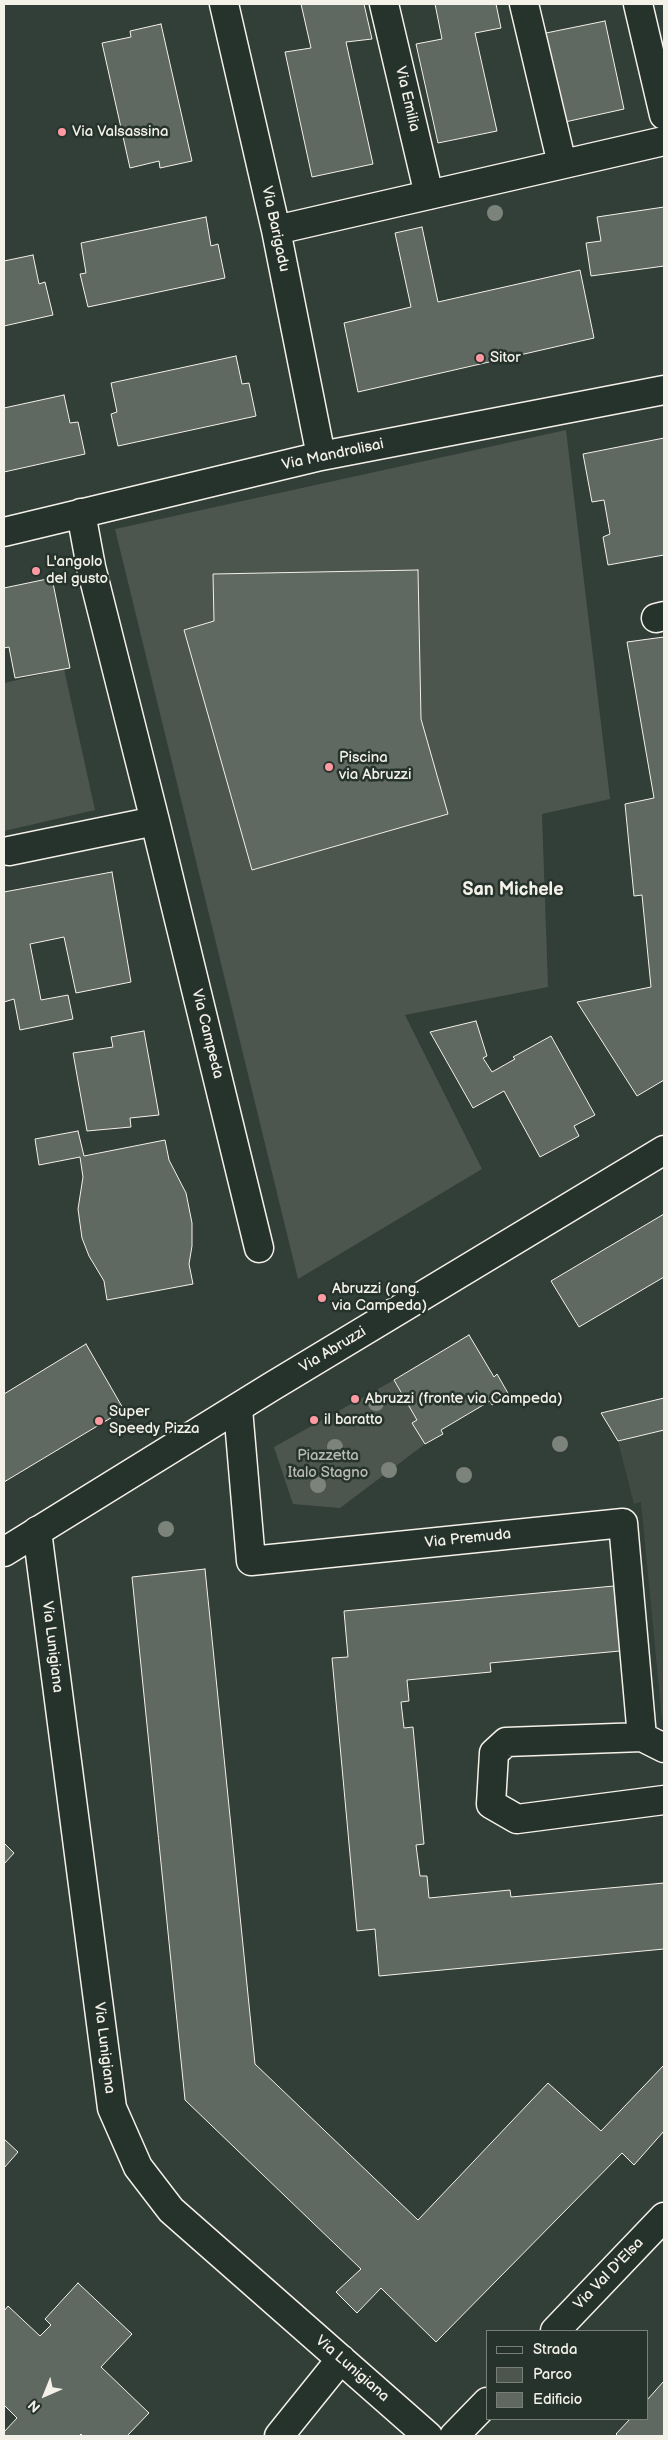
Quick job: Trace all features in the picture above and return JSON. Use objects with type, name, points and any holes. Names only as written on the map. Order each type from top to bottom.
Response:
[{"type":"street","name":"Via Barigadu","points":[[224,4],[276,230],[321,456]]},
{"type":"street","name":"Via Emilia","points":[[384,4],[429,195]]},
{"type":"street","points":[[524,4],[562,164]]},
{"type":"street","points":[[638,4],[664,115]]},
{"type":"street","points":[[276,230],[664,141]]},
{"type":"street","name":"Via Mandrolisai","points":[[4,532],[321,456],[664,390]]},
{"type":"street","name":"Via Campeda","points":[[81,513],[91,567],[259,1248]]},
{"type":"street","points":[[10,851],[155,821]]},
{"type":"street","name":"Via Abruzzi","points":[[4,1552],[664,1150]]},
{"type":"street","name":"Via Premuda","points":[[238,1409],[251,1561],[623,1523],[653,1743],[506,1742],[494,1753],[491,1804],[517,1819],[664,1800]]},
{"type":"street","name":"Via Lunigiana","points":[[37,1531],[112,2108],[138,2167],[171,2210],[428,2436]]},
{"type":"street","name":"Via Val D'Elsa","points":[[556,2330],[664,2217]]},
{"type":"street","points":[[279,2436],[341,2359]]},
{"type":"street","points":[[454,2436],[486,2403]]},
{"type":"shaded area","points":[[664,1430],[664,1720],[662,1719],[641,1502],[634,1504],[618,1441]]},
{"type":"green space","points":[[566,430],[610,799],[542,814],[548,987],[405,1015],[482,1169],[298,1279],[115,529]],"holes":[[[418,571],[421,719],[448,814],[252,870],[184,630],[214,621],[213,574]]]},
{"type":"green space","points":[[64,669],[95,810],[4,831],[4,683]]},
{"type":"green space","name":"Piazzetta Italo Stagno","points":[[394,1380],[417,1420],[413,1423],[425,1444],[340,1508],[293,1504],[274,1447]]},
{"type":"building","points":[[301,4],[364,4],[372,39],[346,42],[373,164],[312,177],[285,52],[311,48]]},
{"type":"building","points":[[435,4],[496,4],[501,28],[475,33],[497,131],[438,143],[416,44],[442,39]]},
{"type":"building","points":[[605,21],[624,109],[565,122],[546,33]]},
{"type":"building","points":[[161,24],[192,161],[160,168],[159,161],[130,168],[102,43],[131,37],[130,31]]},
{"type":"building","points":[[664,207],[664,266],[591,276],[586,243],[601,241],[597,217]]},
{"type":"building","points":[[206,217],[211,246],[218,244],[225,278],[88,307],[80,274],[86,273],[81,243]]},
{"type":"building","points":[[422,227],[438,302],[580,270],[594,338],[358,392],[344,323],[411,307],[395,233]]},
{"type":"building","points":[[33,255],[39,284],[45,282],[53,315],[4,326],[4,261]]},
{"type":"building","points":[[236,356],[242,384],[249,383],[256,416],[118,446],[111,414],[117,412],[111,383]]},
{"type":"building","points":[[64,395],[70,423],[78,422],[85,454],[4,472],[4,408]]},
{"type":"building","points":[[664,438],[664,555],[608,565],[603,537],[610,534],[604,500],[592,502],[583,454]]},
{"type":"building","name":"Piscina via Abruzzi","points":[[418,570],[421,719],[448,814],[252,870],[184,630],[214,621],[213,574]]},
{"type":"building","points":[[52,578],[70,668],[15,678],[9,647],[4,648],[4,588]]},
{"type":"building","points":[[664,637],[664,1080],[637,1096],[577,1002],[651,987],[642,895],[634,896],[625,804],[654,798],[627,642]]},
{"type":"building","points":[[112,872],[131,982],[76,993],[64,937],[30,944],[41,1000],[68,995],[73,1019],[20,1030],[14,999],[4,1002],[4,892]]},
{"type":"building","points":[[476,1021],[487,1056],[483,1058],[492,1072],[515,1059],[513,1057],[551,1036],[595,1115],[574,1126],[579,1136],[540,1157],[504,1091],[473,1108],[430,1032]]},
{"type":"building","points":[[144,1031],[159,1115],[130,1118],[131,1127],[87,1131],[73,1053],[113,1047],[111,1037]]},
{"type":"building","points":[[78,1131],[84,1156],[165,1140],[169,1160],[186,1193],[192,1223],[192,1246],[189,1264],[193,1284],[107,1300],[104,1281],[89,1256],[82,1238],[78,1209],[83,1177],[80,1157],[39,1165],[35,1139]]},
{"type":"building","points":[[664,1214],[664,1277],[579,1327],[551,1281]]},
{"type":"building","points":[[469,1335],[494,1377],[497,1374],[509,1395],[492,1405],[490,1401],[441,1430],[443,1434],[425,1444],[412,1423],[417,1420],[394,1380]]},
{"type":"building","points":[[86,1344],[124,1410],[4,1482],[4,1394]]},
{"type":"building","points":[[664,1398],[664,1430],[618,1441],[601,1413]]},
{"type":"building","points":[[205,1569],[255,2064],[418,2220],[548,2083],[601,2131],[664,2065],[664,2131],[634,2165],[622,2153],[436,2342],[381,2288],[357,2313],[336,2292],[361,2269],[185,2100],[132,1577]]},
{"type":"building","points":[[614,1586],[620,1651],[490,1663],[491,1672],[407,1680],[409,1701],[401,1702],[404,1728],[413,1727],[424,1844],[416,1845],[420,1876],[427,1876],[429,1898],[510,1890],[511,1897],[664,1883],[664,1949],[379,1976],[375,1929],[357,1931],[332,1658],[348,1657],[344,1611]]},
{"type":"building","points":[[4,1843],[14,1853],[4,1864]]},
{"type":"building","points":[[4,2139],[18,2152],[4,2168]]},
{"type":"building","points":[[78,2283],[132,2334],[101,2367],[149,2413],[127,2436],[83,2436],[81,2434],[79,2436],[4,2436],[4,2432],[17,2418],[4,2405],[4,2311],[8,2306],[40,2336],[51,2325],[45,2319]]},
{"type":"building","points":[[664,2381],[664,2436],[618,2436],[616,2434],[629,2420],[648,2420],[648,2399]]},
{"type":"place","name":"Via Valsassina","points":[[62,132]]},
{"type":"place","name":"Sitor","points":[[480,358]]},
{"type":"place","name":"L'angolo del gusto","points":[[36,571]]},
{"type":"place","name":"Piscina via Abruzzi","points":[[329,767]]},
{"type":"place","name":"Abruzzi (ang. via Campeda)","points":[[322,1298]]},
{"type":"place","name":"Abruzzi (fronte via Campeda)","points":[[355,1399]]},
{"type":"place","name":"il baratto","points":[[314,1420]]},
{"type":"place","name":"Super Speedy Pizza","points":[[99,1421]]},
{"type":"district","name":"San Michele","points":[[513,890]]}]
